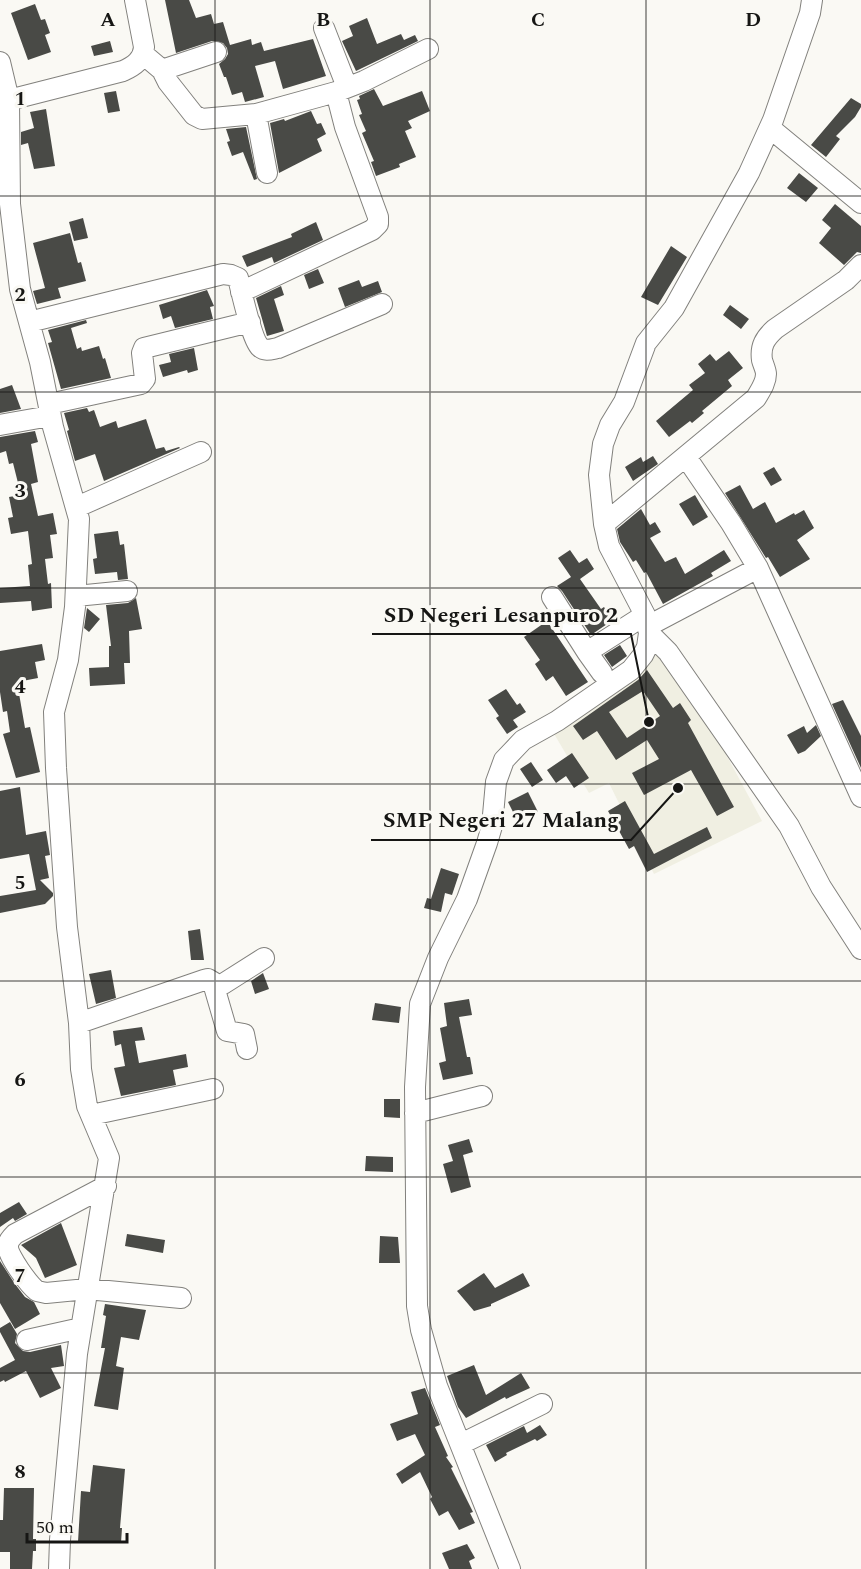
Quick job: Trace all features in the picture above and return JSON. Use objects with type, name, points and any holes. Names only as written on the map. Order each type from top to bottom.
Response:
[{"type":"street","points":[[9,100],[123,71],[137,63],[143,54],[144,47],[135,0]]},
{"type":"street","points":[[812,0],[810,13],[770,128],[722,223],[674,308],[646,343],[624,402],[610,425],[600,458],[599,475],[604,524],[609,546],[647,625],[789,826],[821,887],[861,949]]},
{"type":"street","points":[[241,292],[372,230],[378,224],[378,217],[345,127],[341,90],[324,28]]},
{"type":"street","points":[[143,54],[162,70],[168,82],[198,117],[207,119],[256,114],[341,90],[428,49]]},
{"type":"street","points":[[162,70],[216,52]]},
{"type":"street","points":[[0,62],[9,100],[5,143],[5,206],[20,289],[40,362],[58,446],[80,519],[76,596],[68,660],[54,712],[56,768],[64,896],[79,1023],[81,1069],[87,1106],[109,1158],[81,1328],[66,1469],[59,1569]]},
{"type":"street","points":[[256,114],[267,173]]},
{"type":"street","points":[[770,128],[861,203]]},
{"type":"street","points":[[604,524],[756,398],[766,374],[762,357],[762,346],[766,337],[846,280],[861,265]]},
{"type":"street","points":[[29,322],[223,274],[238,278],[250,322],[260,347],[267,350],[278,348],[382,304]]},
{"type":"street","points":[[0,425],[141,384],[145,379],[142,353],[144,348],[250,322]]},
{"type":"street","points":[[78,507],[201,453]]},
{"type":"street","points":[[686,457],[731,523],[758,568],[861,797]]},
{"type":"street","points":[[587,651],[647,625],[758,568]]},
{"type":"street","points":[[76,596],[128,591]]},
{"type":"street","points":[[552,597],[602,673]]},
{"type":"street","points":[[510,1569],[437,1386],[421,1330],[417,1306],[416,1113],[420,1004],[427,982],[467,899],[478,870],[492,826],[496,782],[504,760],[523,740],[557,721],[632,670],[643,655],[647,625]]},
{"type":"street","points":[[79,1023],[204,980],[218,985],[231,981],[264,958]]},
{"type":"street","points":[[213,983],[227,1031],[243,1034],[247,1049]]},
{"type":"street","points":[[91,1115],[213,1089]]},
{"type":"street","points":[[416,1113],[482,1096]]},
{"type":"street","points":[[106,1186],[15,1234],[9,1241],[8,1249],[12,1258],[37,1291],[46,1293],[87,1289],[181,1298]]},
{"type":"street","points":[[27,1340],[81,1328]]},
{"type":"street","points":[[461,1444],[542,1404]]},
{"type":"shaded area","points":[[658,653],[715,734],[762,821],[654,874],[609,783],[589,793],[553,732],[586,710]]},
{"type":"building","points":[[165,0],[189,0],[196,18],[211,14],[214,24],[223,22],[230,45],[251,39],[252,45],[261,42],[264,51],[313,39],[326,76],[283,89],[275,61],[255,66],[264,97],[245,102],[242,92],[232,95],[219,64],[228,54],[223,43],[212,41],[176,53]]},
{"type":"building","points":[[35,4],[41,20],[45,19],[50,33],[45,35],[51,52],[28,60],[11,13]]},
{"type":"building","points":[[367,18],[377,44],[401,34],[404,40],[415,35],[418,41],[356,71],[342,41],[353,36],[349,26]]},
{"type":"building","points":[[110,41],[113,52],[94,56],[91,46]]},
{"type":"building","points":[[374,89],[383,106],[422,91],[430,111],[408,121],[412,128],[405,131],[416,157],[399,164],[400,167],[376,176],[371,162],[374,161],[362,133],[366,131],[359,115],[362,114],[357,100],[360,99],[359,96]]},
{"type":"building","points":[[116,91],[120,111],[108,113],[104,93]]},
{"type":"building","points":[[851,98],[861,104],[861,107],[855,117],[836,136],[840,139],[826,157],[811,145]]},
{"type":"building","points":[[46,109],[55,166],[34,169],[28,143],[21,145],[21,132],[34,128],[30,112]]},
{"type":"building","points":[[311,111],[317,124],[321,123],[326,134],[317,139],[322,151],[279,173],[270,123],[284,119],[285,121]]},
{"type":"building","points":[[246,127],[257,179],[254,180],[243,152],[232,156],[227,142],[230,141],[226,129]]},
{"type":"building","points":[[799,173],[818,188],[806,202],[787,188]]},
{"type":"building","points":[[835,204],[861,226],[861,253],[857,252],[844,265],[819,243],[831,228],[822,220]]},
{"type":"building","points":[[83,218],[88,238],[74,241],[69,222]]},
{"type":"building","points":[[316,222],[323,240],[274,263],[272,257],[247,267],[242,256],[292,237],[291,234]]},
{"type":"building","points":[[70,233],[78,263],[81,262],[86,281],[58,288],[61,298],[37,304],[33,291],[45,288],[33,243]]},
{"type":"building","points":[[671,246],[687,257],[658,305],[641,297]]},
{"type":"building","points":[[318,269],[324,283],[309,289],[304,275]]},
{"type":"building","points":[[359,280],[362,287],[378,281],[382,292],[345,307],[338,288]]},
{"type":"building","points":[[281,286],[284,295],[274,299],[284,331],[267,336],[256,298]]},
{"type":"building","points":[[207,290],[214,306],[210,307],[213,319],[175,328],[171,316],[163,319],[159,305]]},
{"type":"building","points":[[730,305],[749,319],[741,329],[723,315]]},
{"type":"building","points":[[86,320],[87,323],[71,328],[77,349],[81,347],[82,351],[99,346],[111,378],[61,389],[48,343],[52,342],[48,330]]},
{"type":"building","points":[[194,348],[198,370],[188,373],[187,370],[163,377],[159,365],[171,362],[169,354]]},
{"type":"building","points":[[729,351],[743,368],[728,380],[732,386],[702,411],[704,413],[692,423],[690,421],[669,437],[656,421],[693,390],[689,385],[705,373],[698,364],[710,354],[716,361]]},
{"type":"building","points":[[12,385],[21,409],[0,413],[0,389]]},
{"type":"building","points":[[87,408],[89,412],[94,410],[100,427],[116,421],[118,428],[146,419],[156,449],[164,447],[166,451],[180,448],[104,481],[95,454],[75,461],[67,431],[69,430],[64,413]]},
{"type":"building","points":[[35,431],[38,442],[31,444],[38,482],[31,484],[38,516],[53,513],[57,534],[50,535],[53,558],[45,559],[48,584],[51,583],[52,608],[32,611],[31,601],[0,603],[0,588],[30,586],[28,565],[32,564],[28,531],[11,534],[8,518],[13,517],[9,497],[21,495],[13,463],[9,464],[6,451],[0,453],[0,437]]},
{"type":"building","points":[[653,456],[658,464],[633,481],[625,467],[641,457],[643,462]]},
{"type":"building","points":[[774,467],[782,480],[771,486],[763,473]]},
{"type":"building","points":[[740,485],[753,509],[765,502],[776,523],[804,510],[814,528],[797,540],[810,559],[780,577],[725,493]]},
{"type":"building","points":[[695,495],[708,517],[693,526],[679,504]]},
{"type":"building","points":[[641,509],[650,525],[655,522],[661,532],[650,538],[665,562],[676,557],[685,574],[724,550],[731,561],[711,573],[713,576],[663,604],[646,572],[644,573],[636,560],[633,562],[620,542],[617,529]]},
{"type":"building","points":[[118,531],[120,545],[124,544],[128,579],[118,580],[117,572],[95,574],[93,559],[97,558],[94,534]]},
{"type":"building","points":[[570,550],[579,563],[587,558],[594,569],[580,579],[601,609],[604,607],[613,620],[591,635],[557,586],[571,577],[558,558]]},
{"type":"building","points":[[136,598],[142,629],[129,631],[130,663],[124,663],[125,684],[90,686],[89,668],[109,667],[109,646],[111,646],[106,605],[128,603]]},
{"type":"building","points":[[87,608],[100,619],[89,632],[84,628]]},
{"type":"building","points":[[547,621],[588,682],[566,696],[553,676],[546,681],[535,664],[540,660],[524,637]]},
{"type":"building","points":[[42,644],[45,660],[35,662],[38,678],[17,682],[25,728],[30,727],[40,772],[16,778],[3,734],[10,732],[7,711],[3,712],[0,692],[0,651]]},
{"type":"building","points":[[620,645],[627,656],[612,667],[604,655]]},
{"type":"building","points":[[647,670],[673,708],[680,703],[691,720],[688,723],[734,807],[717,816],[691,770],[644,795],[632,773],[659,759],[647,740],[616,760],[597,731],[583,740],[573,726],[638,680]],"holes":[[[643,691],[660,716],[627,738],[609,712]]]},
{"type":"building","points":[[506,689],[517,705],[520,703],[526,712],[513,720],[518,727],[507,734],[488,700]]},
{"type":"building","points":[[843,700],[861,736],[861,768],[832,704]]},
{"type":"building","points":[[816,725],[821,736],[805,751],[798,754],[787,735],[804,726],[807,733]]},
{"type":"building","points":[[572,753],[589,778],[574,788],[566,776],[556,783],[547,770]]},
{"type":"building","points":[[531,762],[543,780],[532,787],[520,769]]},
{"type":"building","points":[[20,787],[26,835],[46,831],[50,855],[45,856],[49,878],[40,880],[53,893],[53,896],[45,904],[0,913],[0,896],[36,890],[29,854],[0,859],[0,791]]},
{"type":"building","points":[[528,792],[538,812],[518,822],[508,802]]},
{"type":"building","points":[[625,801],[654,854],[707,827],[712,838],[647,872],[634,846],[629,849],[608,811]]},
{"type":"building","points":[[441,868],[459,874],[452,895],[445,893],[441,912],[424,908],[427,898],[431,899]]},
{"type":"building","points":[[200,929],[204,960],[191,960],[188,931]]},
{"type":"building","points":[[111,970],[116,998],[96,1004],[89,974]]},
{"type":"building","points":[[263,973],[269,989],[255,994],[251,981]]},
{"type":"building","points":[[469,999],[472,1015],[459,1017],[473,1074],[443,1080],[439,1063],[446,1061],[440,1028],[447,1026],[444,1003]]},
{"type":"building","points":[[375,1003],[401,1007],[399,1023],[372,1020]]},
{"type":"building","points":[[142,1027],[145,1040],[135,1041],[139,1063],[186,1054],[188,1067],[173,1070],[176,1085],[121,1096],[114,1068],[125,1066],[121,1044],[115,1046],[113,1031]]},
{"type":"building","points":[[384,1099],[400,1099],[400,1118],[384,1117]]},
{"type":"building","points":[[469,1139],[473,1152],[463,1155],[471,1187],[451,1193],[443,1164],[453,1161],[448,1145]]},
{"type":"building","points":[[366,1156],[393,1157],[393,1172],[365,1171]]},
{"type":"building","points":[[19,1202],[27,1214],[15,1221],[13,1218],[0,1227],[0,1213]]},
{"type":"building","points":[[61,1223],[77,1265],[45,1278],[36,1258],[21,1245]]},
{"type":"building","points":[[127,1234],[165,1240],[163,1253],[125,1246]]},
{"type":"building","points":[[380,1236],[398,1237],[400,1263],[379,1263]]},
{"type":"building","points":[[0,1261],[25,1297],[34,1302],[40,1314],[15,1329],[0,1303]]},
{"type":"building","points":[[484,1273],[495,1288],[523,1273],[530,1286],[491,1306],[474,1311],[457,1291]]},
{"type":"building","points":[[105,1304],[146,1310],[139,1340],[121,1337],[116,1366],[124,1368],[118,1410],[94,1406],[105,1348],[101,1348],[106,1316],[103,1315]]},
{"type":"building","points":[[10,1322],[17,1334],[15,1343],[23,1351],[30,1352],[61,1345],[64,1366],[51,1368],[61,1388],[40,1398],[26,1371],[5,1382],[4,1380],[0,1382],[0,1368],[15,1360],[0,1332],[0,1328]]},
{"type":"building","points":[[474,1365],[486,1395],[521,1373],[530,1388],[506,1399],[505,1397],[466,1418],[458,1407],[447,1376]]},
{"type":"building","points":[[425,1388],[440,1425],[435,1427],[448,1456],[446,1457],[453,1467],[451,1468],[473,1512],[470,1513],[475,1523],[459,1530],[448,1511],[439,1516],[420,1472],[402,1484],[396,1474],[425,1455],[415,1434],[397,1441],[390,1424],[418,1414],[411,1392]]},
{"type":"building","points":[[540,1425],[547,1435],[506,1453],[507,1455],[495,1462],[486,1445],[524,1426],[527,1433]]},
{"type":"building","points":[[93,1465],[125,1469],[120,1528],[122,1528],[121,1543],[78,1542],[81,1491],[90,1492]]},
{"type":"building","points":[[4,1488],[34,1488],[33,1539],[36,1539],[36,1551],[33,1551],[32,1569],[10,1569],[10,1552],[0,1552],[0,1520],[3,1520]]},
{"type":"building","points":[[467,1544],[475,1558],[469,1561],[472,1569],[449,1569],[442,1553]]},
{"type":"place","name":"SD Negeri Lesanpuro 2","points":[[649,722]]},
{"type":"place","name":"SMP Negeri 27 Malang","points":[[678,788]]}]
